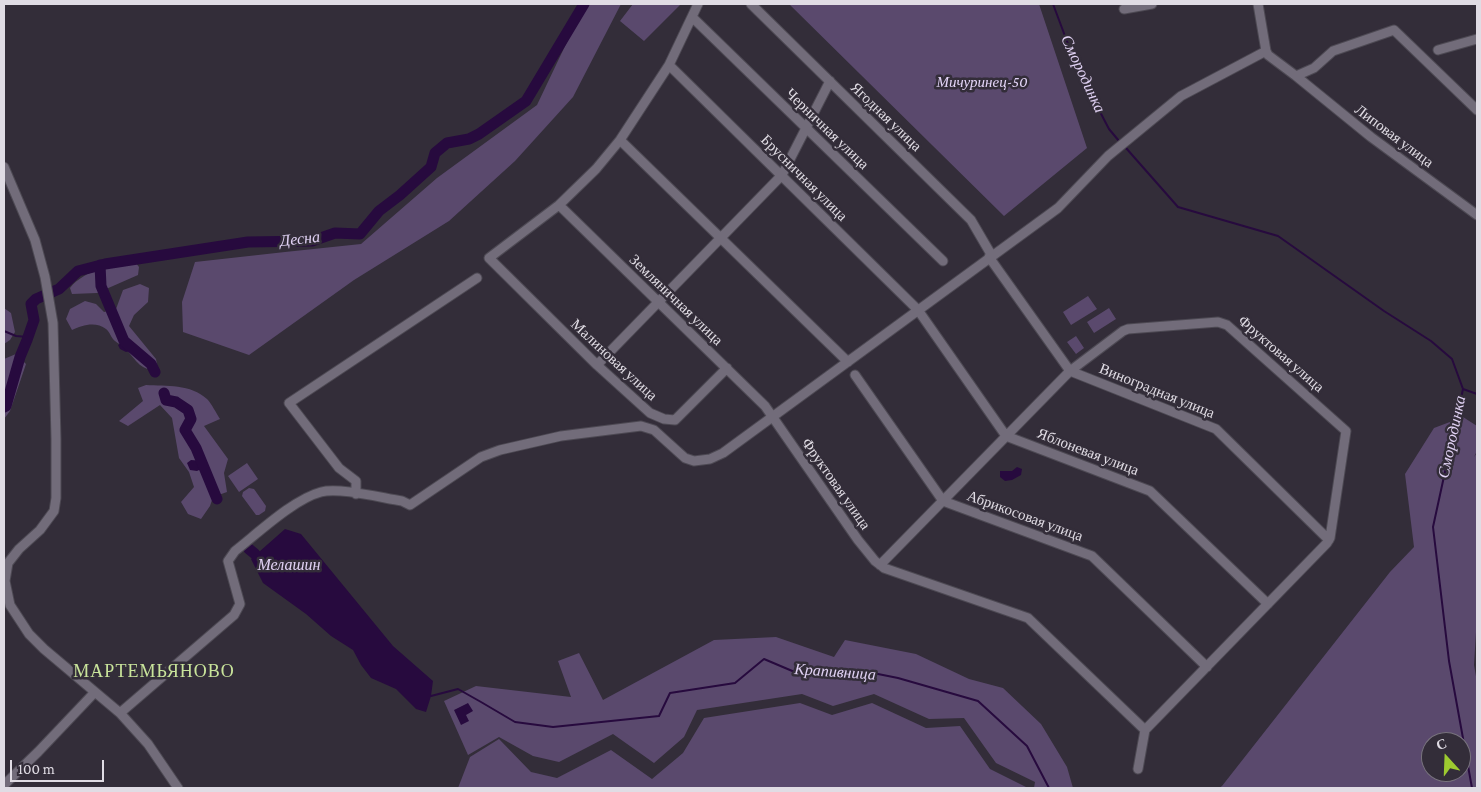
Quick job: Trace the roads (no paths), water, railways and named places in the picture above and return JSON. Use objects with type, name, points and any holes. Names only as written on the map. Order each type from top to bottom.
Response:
[{"type":"street","points":[[559,205],[596,169],[620,140],[669,65],[698,4]]},
{"type":"street","name":"Ягодная улица","points":[[751,4],[971,220],[991,257]]},
{"type":"street","points":[[1124,9],[1152,4]]},
{"type":"street","points":[[120,713],[234,615],[240,604],[228,561],[235,551],[298,502],[322,492],[338,491],[402,501],[410,505],[481,457],[500,450],[561,436],[641,426],[654,430],[685,458],[694,461],[710,459],[723,453],[1058,208],[1108,156],[1181,96],[1266,51],[1258,4]]},
{"type":"street","name":"Черничная улица","points":[[692,17],[943,261]]},
{"type":"street","points":[[1296,76],[1314,68],[1333,51],[1394,30],[1477,110]]},
{"type":"street","points":[[1438,50],[1477,39]]},
{"type":"street","name":"Липовая улица","points":[[1266,51],[1268,55],[1371,137],[1477,215]]},
{"type":"street","name":"Брусничная улица","points":[[669,65],[918,310]]},
{"type":"street","points":[[597,365],[782,175],[830,81]]},
{"type":"street","points":[[620,140],[848,362]]},
{"type":"street","points":[[4,168],[35,240],[45,277],[53,323],[56,498],[54,512],[40,530],[19,549],[6,565],[4,581],[10,605],[29,634],[44,649],[120,713],[148,744],[178,788]]},
{"type":"street","name":"Малиновая улица","points":[[559,205],[489,258],[597,365],[650,413],[664,419],[675,420],[727,368]]},
{"type":"street","name":"Земляничная улица","points":[[559,205],[727,368],[765,406],[772,416]]},
{"type":"street","points":[[991,257],[1070,371]]},
{"type":"street","points":[[356,494],[356,482],[339,468],[288,403],[476,278]]},
{"type":"street","points":[[918,310],[1006,436]]},
{"type":"street","name":"Фруктовая улица","points":[[880,565],[1070,371],[1126,330],[1218,322],[1224,323],[1346,431],[1329,540]]},
{"type":"street","name":"Виноградная улица","points":[[1070,371],[1216,429],[1329,540]]},
{"type":"street","name":"Абрикосовая улица","points":[[855,375],[943,501],[1092,556],[1207,667]]},
{"type":"street","name":"Фруктовая улица","points":[[772,416],[858,540],[880,565],[1031,619],[1145,730]]},
{"type":"street","name":"Яблоневая улица","points":[[1006,436],[1150,491],[1268,604]]},
{"type":"street","points":[[1138,768],[1145,730],[1329,540]]},
{"type":"street","points":[[4,785],[95,692]]},
{"type":"water","points":[[124,341],[132,346],[133,350],[126,352],[120,349],[118,345]]},
{"type":"water","points":[[191,460],[203,461],[207,466],[197,471],[190,470],[187,463]]},
{"type":"water","points":[[1017,467],[1022,469],[1021,475],[1012,480],[1005,481],[1000,477],[1000,471],[1012,471]]},
{"type":"water","name":"Мелашин","points":[[285,529],[301,534],[393,646],[433,681],[426,712],[416,709],[396,689],[371,678],[353,650],[331,636],[306,614],[263,583],[251,559]]},
{"type":"water","points":[[468,703],[473,711],[466,715],[469,721],[461,725],[454,710]]},
{"type":"waterway","name":"Десна","points":[[4,407],[6,406],[20,357],[34,320],[31,304],[36,299],[59,289],[78,271],[105,264],[248,242],[312,241],[335,233],[360,234],[379,211],[431,167],[435,153],[447,143],[469,139],[479,134],[526,101],[584,4]]},
{"type":"waterway","name":"Смородинка","points":[[1053,4],[1077,68],[1109,129],[1119,141]]},
{"type":"waterway","name":"Смородинка","points":[[1126,148],[1178,207],[1278,236],[1384,311],[1431,341],[1452,359],[1463,389],[1433,527],[1449,661],[1472,788]]},
{"type":"waterway","name":"Крапивница","points":[[100,265],[101,286],[124,341],[151,364],[155,372]]},
{"type":"waterway","points":[[4,331],[16,336],[28,337]]},
{"type":"waterway","points":[[1463,389],[1477,394]]},
{"type":"waterway","name":"Крапивница","points":[[164,393],[166,400],[176,402],[188,410],[191,419],[185,430],[196,448],[217,499]]},
{"type":"waterway","name":"Крапивница","points":[[249,549],[255,554]]},
{"type":"waterway","name":"Крапивница","points":[[431,696],[458,689],[515,722],[553,727],[659,716],[670,693],[735,683],[764,659],[797,673],[858,670],[898,678],[978,701],[1027,746],[1049,788]]},
{"type":"district","name":"МАРТЕМЬЯНОВО","points":[[154,671]]},
{"type":"park label","name":"Мичуринец-50","points":[[982,82]]}]
